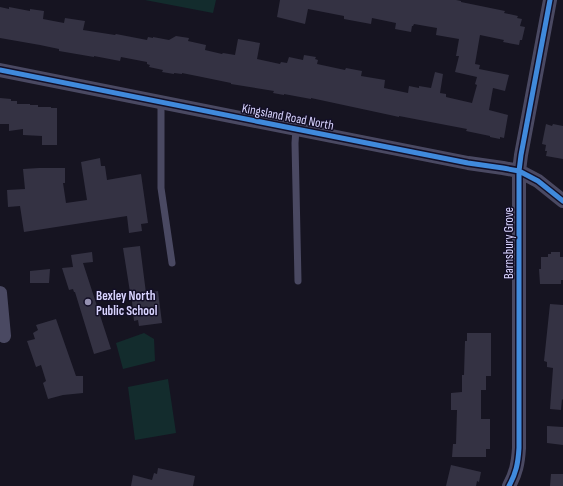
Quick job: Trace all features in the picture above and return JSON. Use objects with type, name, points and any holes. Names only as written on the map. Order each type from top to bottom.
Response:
[{"type":"street","name":"Barnsbury Grove","points":[[509,486],[515,475],[520,448],[520,155],[550,0]]},
{"type":"street","name":"Kingsland Road North","points":[[0,70],[468,163],[519,171],[538,181],[563,201]]},
{"type":"street","points":[[0,293],[4,336]]},
{"type":"lane","points":[[161,102],[161,188],[172,263]]},
{"type":"lane","points":[[296,129],[298,281]]},
{"type":"green space","points":[[145,0],[216,0],[213,13]]},
{"type":"green space","points":[[144,333],[154,339],[155,361],[123,369],[116,343]]},
{"type":"green space","points":[[168,379],[176,433],[135,440],[128,387]]},
{"type":"building","points":[[280,0],[456,0],[505,11],[504,13],[518,16],[517,18],[522,19],[520,26],[525,27],[522,40],[520,40],[519,45],[480,35],[475,64],[480,65],[479,69],[509,75],[505,91],[493,88],[489,110],[508,115],[504,138],[500,137],[500,139],[490,137],[466,131],[467,129],[399,117],[311,98],[273,93],[274,91],[231,84],[182,73],[174,74],[162,72],[163,70],[149,67],[150,65],[147,64],[147,62],[121,57],[120,61],[94,57],[0,38],[0,7],[30,11],[30,9],[44,11],[43,19],[64,23],[65,18],[85,21],[83,30],[147,40],[148,37],[169,40],[176,36],[189,38],[188,41],[206,45],[205,50],[222,54],[235,55],[238,39],[260,43],[257,59],[280,64],[281,62],[287,63],[289,57],[303,60],[304,55],[316,57],[315,59],[318,60],[317,64],[345,70],[346,68],[362,71],[361,76],[385,80],[384,88],[408,93],[409,86],[431,88],[435,72],[443,74],[440,93],[446,94],[446,97],[472,103],[477,85],[475,84],[477,77],[455,72],[459,56],[456,56],[459,39],[436,35],[437,28],[414,24],[411,32],[395,29],[396,23],[372,18],[371,24],[344,19],[344,16],[308,9],[305,24],[277,17]]},
{"type":"building","points":[[0,98],[17,101],[17,104],[30,104],[38,105],[38,107],[57,108],[57,145],[42,145],[42,136],[23,135],[23,129],[9,131],[9,124],[0,124]]},
{"type":"building","points":[[546,124],[552,126],[553,124],[563,126],[563,159],[546,156],[546,145],[542,144]]},
{"type":"building","points":[[100,158],[101,166],[105,166],[107,180],[141,174],[148,223],[141,224],[142,231],[129,233],[127,216],[24,232],[20,206],[8,207],[7,190],[25,189],[23,169],[65,168],[65,183],[63,183],[66,203],[87,200],[81,162]]},
{"type":"building","points":[[140,246],[146,293],[158,291],[162,323],[139,326],[138,320],[134,321],[131,292],[123,248]]},
{"type":"building","points":[[92,252],[93,262],[83,263],[111,349],[94,354],[75,292],[73,289],[69,290],[62,268],[73,267],[71,255]]},
{"type":"building","points":[[551,252],[560,252],[560,257],[563,257],[563,280],[561,280],[561,284],[540,284],[539,269],[541,269],[541,257],[548,257],[548,254],[551,254]]},
{"type":"building","points":[[50,269],[49,283],[30,283],[30,271]]},
{"type":"building","points":[[550,304],[563,305],[563,400],[562,399],[561,410],[550,409],[553,368],[547,367],[547,362],[544,361]]},
{"type":"building","points":[[56,319],[76,376],[83,376],[83,393],[63,395],[48,399],[43,383],[46,381],[41,365],[36,367],[27,341],[35,339],[33,333],[38,330],[36,325]]},
{"type":"building","points":[[467,333],[491,333],[491,376],[486,376],[486,390],[481,390],[481,419],[490,419],[490,449],[486,449],[486,457],[452,457],[453,444],[456,444],[457,410],[451,410],[451,393],[462,392],[462,375],[464,375],[465,341],[467,341]]},
{"type":"building","points":[[547,426],[563,427],[563,445],[547,443]]},
{"type":"building","points":[[451,465],[481,472],[479,482],[477,481],[476,486],[446,486]]},
{"type":"building","points":[[158,468],[195,476],[193,486],[131,486],[133,475],[152,480],[154,473],[157,474]]},
{"type":"building","points":[[551,474],[563,474],[563,486],[550,486]]},
{"type":"cycle path","points":[[509,486],[516,468],[519,448],[519,171],[550,0]]},
{"type":"cycle path","points":[[0,70],[468,163],[519,171],[538,181],[563,201]]},
{"type":"place","name":"Bexley North Public School","points":[[88,302]]}]
